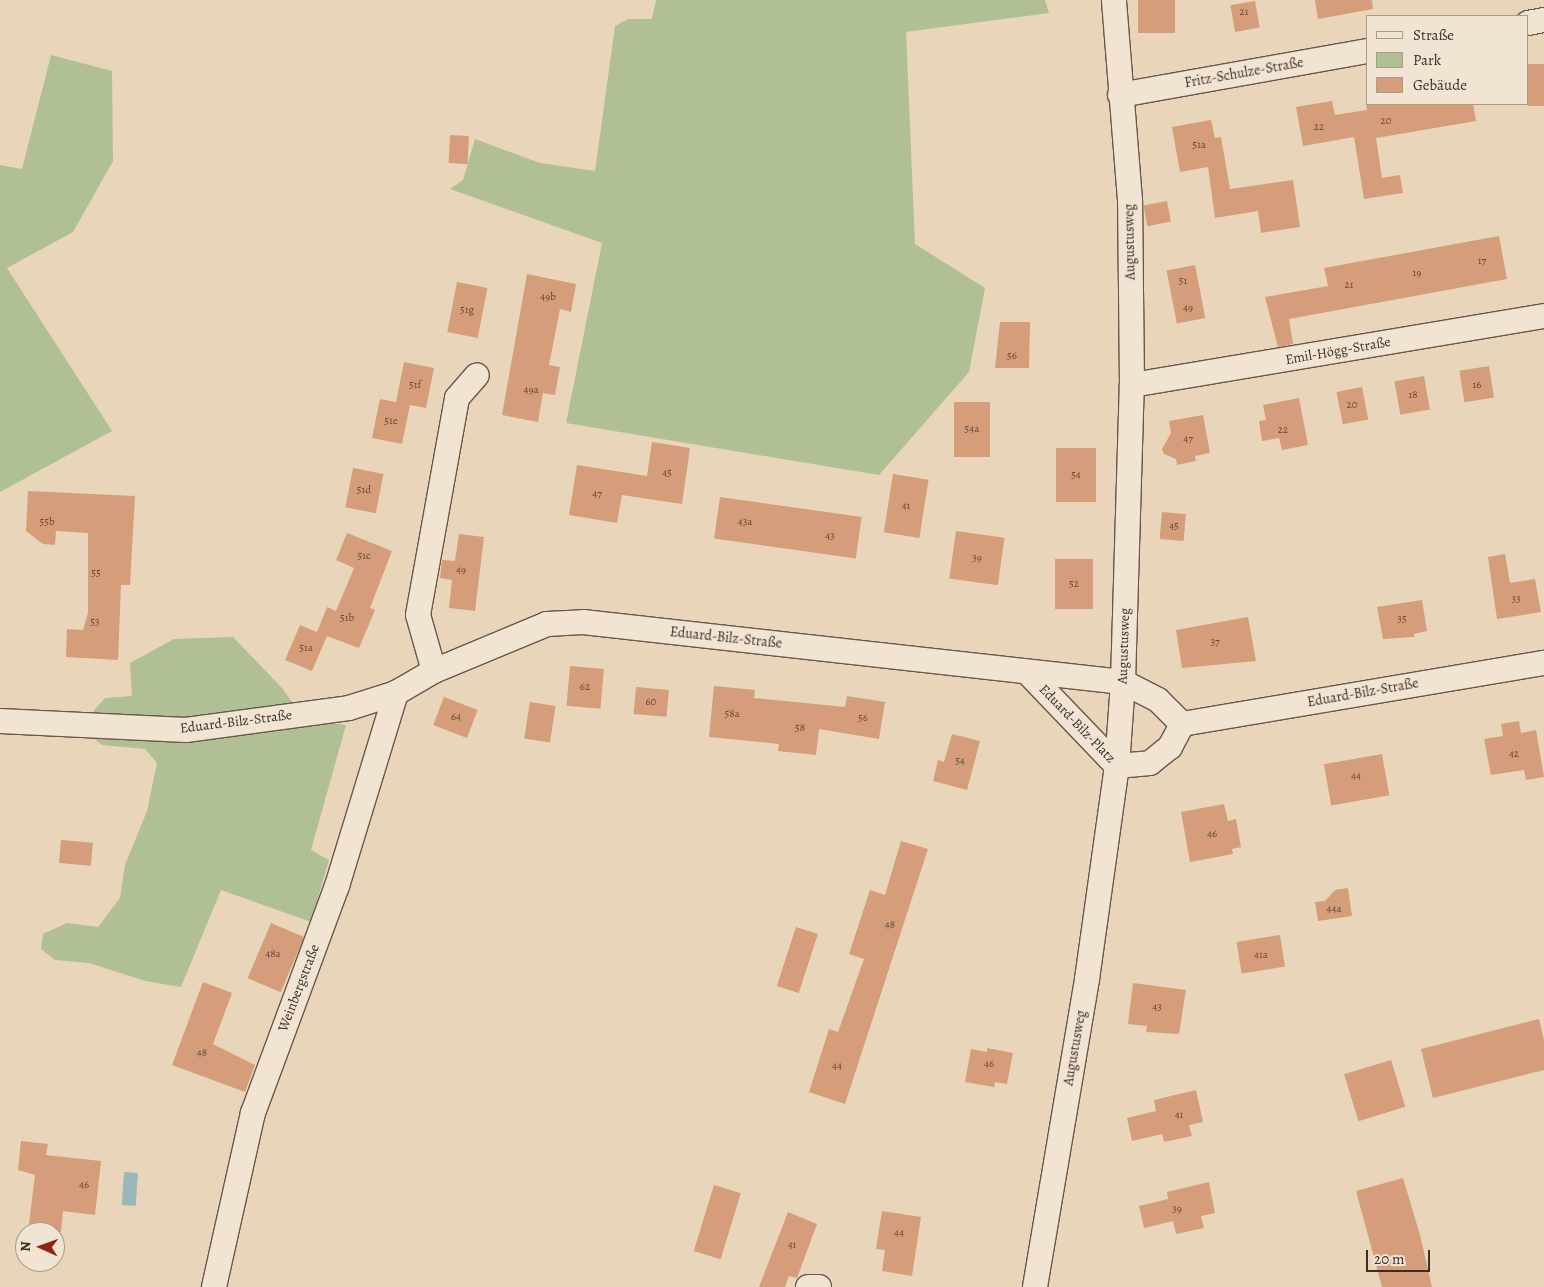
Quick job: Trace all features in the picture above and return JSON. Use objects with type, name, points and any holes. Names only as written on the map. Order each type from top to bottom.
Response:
[{"type":"street","name":"Augustusweg","points":[[1035,1287],[1085,989],[1117,766],[1123,682],[1132,385],[1130,200],[1120,95],[1114,0]]},
{"type":"street","points":[[1529,23],[1544,20]]},
{"type":"street","name":"Fritz-Schulze-Straße","points":[[1120,95],[1366,51]]},
{"type":"street","name":"Emil-Högg-Straße","points":[[1132,385],[1544,316]]},
{"type":"street","points":[[434,671],[418,615],[457,398],[477,375]]},
{"type":"street","name":"Eduard-Bilz-Straße","points":[[0,721],[186,730],[349,708],[396,693],[434,671],[547,624],[583,622],[1027,672]]},
{"type":"street","name":"Eduard-Bilz-Straße","points":[[1182,724],[1544,663]]},
{"type":"street","name":"Eduard-Bilz-Platz","points":[[1027,672],[1123,682],[1158,700],[1182,724],[1170,746],[1150,763],[1117,766],[1027,672]]},
{"type":"street","name":"Weinbergstraße","points":[[214,1287],[252,1113],[337,886],[396,693]]},
{"type":"street","points":[[808,1287],[819,1287]]},
{"type":"green space","points":[[656,0],[1045,0],[1049,13],[906,32],[915,244],[985,288],[969,372],[879,475],[566,423],[602,243],[450,189],[463,180],[475,139],[540,163],[595,171],[615,26],[628,19],[652,19]]},
{"type":"green space","points":[[51,55],[112,71],[113,161],[73,232],[7,268],[112,431],[0,492],[0,165],[22,169]]},
{"type":"green space","points":[[233,637],[282,688],[304,719],[346,725],[311,850],[329,860],[311,922],[221,890],[181,987],[145,981],[89,963],[55,960],[41,949],[43,934],[67,923],[98,927],[120,898],[125,865],[147,811],[157,763],[145,749],[102,745],[91,736],[94,710],[105,698],[132,696],[130,663],[174,639]]},
{"type":"water","points":[[124,1172],[138,1173],[136,1206],[122,1205]]},
{"type":"building","points":[[1138,0],[1175,0],[1175,33],[1138,33]]},
{"type":"building","points":[[1315,0],[1372,0],[1373,9],[1318,19]]},
{"type":"building","points":[[1255,1],[1260,28],[1235,32],[1230,5]]},
{"type":"building","points":[[1529,64],[1544,64],[1544,106],[1528,106]]},
{"type":"building","points":[[1332,101],[1335,115],[1367,110],[1366,105],[1473,105],[1476,121],[1376,138],[1382,178],[1400,175],[1403,193],[1364,199],[1354,137],[1303,146],[1296,107]]},
{"type":"building","points":[[1211,120],[1215,138],[1221,137],[1230,189],[1293,180],[1300,227],[1261,233],[1258,211],[1215,218],[1208,167],[1180,172],[1172,127]]},
{"type":"building","points":[[450,135],[469,136],[468,164],[449,163]]},
{"type":"building","points":[[1167,201],[1171,222],[1147,226],[1143,206]]},
{"type":"building","points":[[1499,236],[1507,279],[1289,319],[1293,344],[1278,347],[1265,297],[1328,286],[1324,268]]},
{"type":"building","points":[[1195,265],[1205,318],[1177,324],[1167,271]]},
{"type":"building","points":[[527,274],[576,284],[571,312],[560,309],[549,365],[560,367],[555,395],[543,393],[538,422],[502,415]]},
{"type":"building","points":[[457,282],[487,288],[478,338],[447,332]]},
{"type":"building","points":[[1000,322],[1030,322],[1029,368],[995,368]]},
{"type":"building","points":[[404,362],[434,368],[426,408],[410,405],[402,444],[372,438],[380,399],[396,402]]},
{"type":"building","points":[[1489,366],[1494,398],[1464,402],[1459,371]]},
{"type":"building","points":[[1424,376],[1430,409],[1400,415],[1394,381]]},
{"type":"building","points":[[1362,387],[1368,419],[1343,424],[1336,392]]},
{"type":"building","points":[[1299,398],[1308,445],[1282,450],[1279,438],[1262,441],[1259,421],[1266,420],[1263,405]]},
{"type":"building","points":[[954,402],[990,402],[990,457],[954,457]]},
{"type":"building","points":[[1203,415],[1210,453],[1195,456],[1196,461],[1177,465],[1176,459],[1164,454],[1162,449],[1171,433],[1169,421]]},
{"type":"building","points":[[652,442],[690,448],[682,504],[622,495],[617,523],[569,515],[577,465],[647,476]]},
{"type":"building","points":[[1056,448],[1096,448],[1096,502],[1056,502]]},
{"type":"building","points":[[353,468],[383,474],[376,513],[345,507]]},
{"type":"building","points":[[893,474],[929,480],[919,538],[884,532]]},
{"type":"building","points":[[28,491],[135,496],[130,585],[121,585],[118,660],[66,657],[67,629],[83,630],[88,613],[88,533],[56,531],[55,545],[43,544],[26,531]]},
{"type":"building","points":[[720,497],[862,517],[856,558],[714,539]]},
{"type":"building","points":[[1162,512],[1186,514],[1184,541],[1160,539]]},
{"type":"building","points":[[956,531],[1005,538],[998,585],[949,579]]},
{"type":"building","points":[[347,533],[392,551],[370,608],[375,610],[359,648],[327,636],[312,671],[285,660],[300,625],[317,632],[327,607],[336,611],[354,568],[336,560]]},
{"type":"building","points":[[459,534],[484,537],[475,611],[449,608],[452,580],[440,578],[442,560],[455,561]]},
{"type":"building","points":[[1505,554],[1510,583],[1535,579],[1541,612],[1497,619],[1488,557]]},
{"type":"building","points":[[1055,559],[1093,559],[1093,609],[1055,609]]},
{"type":"building","points":[[1422,600],[1427,631],[1414,634],[1414,637],[1383,639],[1377,607]]},
{"type":"building","points":[[1248,617],[1256,661],[1182,668],[1176,630]]},
{"type":"building","points":[[570,666],[604,669],[600,709],[567,706]]},
{"type":"building","points":[[714,686],[755,690],[754,698],[845,707],[847,696],[885,702],[879,739],[819,729],[816,755],[778,751],[779,744],[709,737]]},
{"type":"building","points":[[636,687],[669,690],[667,717],[634,714]]},
{"type":"building","points":[[444,697],[478,710],[467,738],[433,725]]},
{"type":"building","points":[[530,702],[556,706],[550,743],[524,739]]},
{"type":"building","points":[[1519,721],[1521,733],[1536,730],[1544,777],[1526,780],[1524,770],[1491,775],[1484,739],[1503,736],[1501,724]]},
{"type":"building","points":[[952,734],[980,741],[967,790],[933,781],[938,760],[944,762]]},
{"type":"building","points":[[1382,754],[1389,795],[1331,806],[1324,764]]},
{"type":"building","points":[[1224,804],[1228,821],[1236,819],[1241,847],[1232,849],[1233,854],[1190,862],[1181,812]]},
{"type":"building","points":[[61,840],[93,843],[91,866],[59,863]]},
{"type":"building","points":[[901,841],[928,849],[845,1104],[809,1092],[829,1029],[838,1032],[864,959],[849,954],[870,890],[885,895]]},
{"type":"building","points":[[1348,888],[1352,916],[1318,921],[1315,902],[1325,901],[1335,890]]},
{"type":"building","points":[[271,923],[304,937],[281,992],[248,978]]},
{"type":"building","points":[[796,927],[818,934],[799,993],[777,986]]},
{"type":"building","points":[[1280,935],[1285,967],[1242,973],[1237,942]]},
{"type":"building","points":[[203,982],[232,993],[213,1044],[255,1065],[245,1092],[172,1065]]},
{"type":"building","points":[[1133,983],[1186,990],[1179,1034],[1146,1032],[1147,1026],[1128,1024]]},
{"type":"building","points":[[1539,1019],[1544,1040],[1544,1070],[1433,1098],[1421,1049]]},
{"type":"building","points":[[987,1048],[1013,1053],[1007,1084],[995,1082],[994,1087],[965,1082],[971,1049],[987,1052]]},
{"type":"building","points":[[1391,1060],[1405,1107],[1358,1121],[1344,1074]]},
{"type":"building","points":[[1196,1090],[1203,1122],[1189,1125],[1192,1136],[1164,1142],[1162,1134],[1132,1141],[1127,1118],[1156,1111],[1154,1100]]},
{"type":"building","points":[[21,1141],[48,1144],[46,1155],[101,1161],[95,1215],[63,1211],[62,1222],[29,1222],[35,1175],[18,1170]]},
{"type":"building","points":[[1403,1178],[1420,1235],[1432,1287],[1382,1287],[1356,1191]]},
{"type":"building","points":[[1209,1182],[1215,1213],[1201,1216],[1204,1228],[1176,1234],[1173,1221],[1144,1228],[1139,1206],[1168,1199],[1167,1192]]},
{"type":"building","points":[[714,1185],[741,1193],[721,1259],[694,1251]]},
{"type":"building","points":[[882,1211],[921,1217],[912,1276],[882,1271],[885,1250],[876,1249]]},
{"type":"building","points":[[788,1212],[817,1224],[797,1278],[789,1276],[785,1287],[759,1287]]}]
